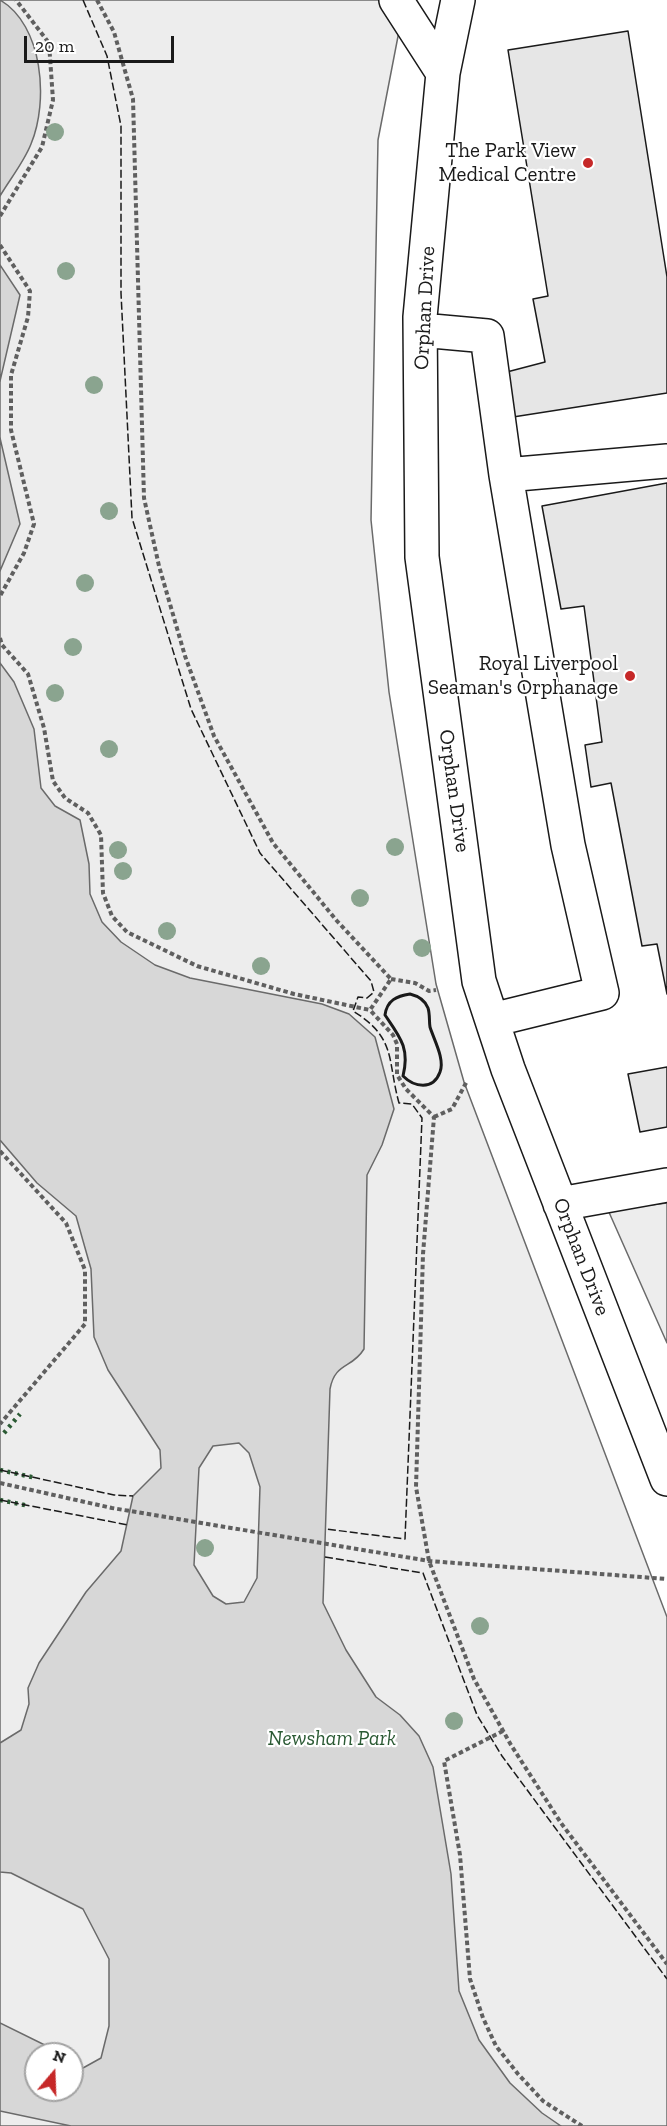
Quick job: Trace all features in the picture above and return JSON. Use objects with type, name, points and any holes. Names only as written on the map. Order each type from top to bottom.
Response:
[{"type":"street","points":[[396,0],[443,73]]},
{"type":"street","name":"Orphan Drive","points":[[458,0],[443,73],[421,330],[422,557],[479,981],[560,1204],[667,1479]]},
{"type":"street","points":[[421,330],[487,336],[506,475],[568,844],[602,993],[492,1020]]},
{"type":"street","points":[[506,475],[667,461]]},
{"type":"street","points":[[560,1204],[667,1185]]},
{"type":"path","points":[[0,216],[42,147],[53,100],[49,43],[16,0]]},
{"type":"path","points":[[98,0],[114,32],[133,99],[144,498],[159,566],[185,656],[214,736],[273,843],[337,921],[391,979],[370,1010]]},
{"type":"path","points":[[0,245],[30,291],[28,317],[11,375],[11,430],[34,524],[24,553],[0,596]]},
{"type":"path","points":[[0,638],[2,645],[28,674],[44,728],[53,781],[65,798],[88,813],[101,835],[103,893],[112,916],[128,932],[197,966],[294,994],[370,1010],[393,1035],[397,1044],[397,1075],[406,1089],[434,1117],[423,1254],[416,1487],[429,1561],[474,1679],[503,1731],[561,1823],[667,1964]]},
{"type":"path","points":[[0,1151],[66,1223],[85,1270],[85,1324],[0,1424]]},
{"type":"path","points":[[0,1483],[112,1508],[429,1561],[667,1579]]},
{"type":"path","points":[[503,1731],[444,1761],[460,1855],[470,1979],[496,2046],[510,2065],[543,2101],[582,2126]]},
{"type":"shaded area","name":"Newsham Park","points":[[0,0],[405,0],[378,140],[371,520],[389,692],[436,984],[464,1082],[667,1617],[667,2126],[0,2126]]},
{"type":"shaded area","points":[[0,0],[26,27],[33,45],[38,65],[40,107],[37,126],[28,151],[0,196]]},
{"type":"shaded area","points":[[0,265],[20,295],[0,381]]},
{"type":"shaded area","points":[[0,438],[20,524],[0,571]]},
{"type":"shaded area","points":[[0,663],[14,682],[34,729],[41,788],[55,806],[80,820],[89,864],[90,894],[102,922],[121,942],[155,965],[190,978],[322,1004],[349,1014],[375,1037],[394,1109],[382,1145],[367,1175],[364,1349],[336,1374],[330,1389],[323,1603],[346,1650],[376,1697],[400,1715],[419,1736],[433,1767],[451,1874],[459,1991],[479,2040],[510,2083],[542,2113],[561,2126],[71,2126],[0,2111],[0,2023],[39,2042],[24,2042],[24,2102],[84,2102],[84,2067],[101,2058],[109,2026],[109,1959],[83,1909],[11,1873],[0,1872],[0,1743],[21,1730],[29,1704],[28,1688],[39,1663],[86,1592],[121,1551],[133,1496],[161,1468],[160,1450],[108,1370],[94,1337],[91,1269],[76,1216],[37,1183],[0,1140]],"holes":[[[239,1443],[249,1453],[260,1487],[257,1578],[244,1602],[226,1604],[213,1596],[194,1565],[199,1468],[213,1446]]]},
{"type":"shaded area","points":[[667,1203],[667,1343],[608,1210]]},
{"type":"building","name":"The Park View Medical Centre","points":[[628,31],[667,277],[667,393],[513,417],[503,373],[545,362],[533,299],[548,296],[508,50]]},
{"type":"building","name":"Royal Liverpool Seaman's Orphanage","points":[[667,483],[667,994],[657,944],[642,946],[611,783],[591,787],[585,745],[602,742],[584,606],[561,609],[542,506]]},
{"type":"building","points":[[667,1067],[667,1127],[640,1132],[628,1074]]},
{"type":"hedge","points":[[4,1433],[20,1414]]},
{"type":"hedge","points":[[0,1470],[36,1478]]},
{"type":"hedge","points":[[0,1500],[29,1506]]},
{"type":"fence","points":[[83,0],[107,56],[121,126],[121,293],[132,518],[191,709],[260,853],[371,981],[374,992],[367,998],[358,997],[353,1011],[367,1021],[384,1041],[391,1062],[399,1103],[412,1104],[422,1118],[405,1539],[326,1529]]},
{"type":"fence","points":[[0,1470],[114,1495],[133,1496]]},
{"type":"fence","points":[[0,1500],[128,1525]]},
{"type":"fence","points":[[325,1557],[423,1573],[477,1715],[502,1756],[667,1979]]},
{"type":"wall","points":[[410,994],[427,1005],[430,1027],[440,1055],[440,1072],[437,1078],[428,1085],[412,1083],[403,1076],[405,1058],[402,1043],[385,1015],[390,1002],[410,994]]},
{"type":"place","name":"The Park View Medical Centre","points":[[588,163]]},
{"type":"place","name":"Royal Liverpool Seaman's Orphanage","points":[[630,676]]}]
